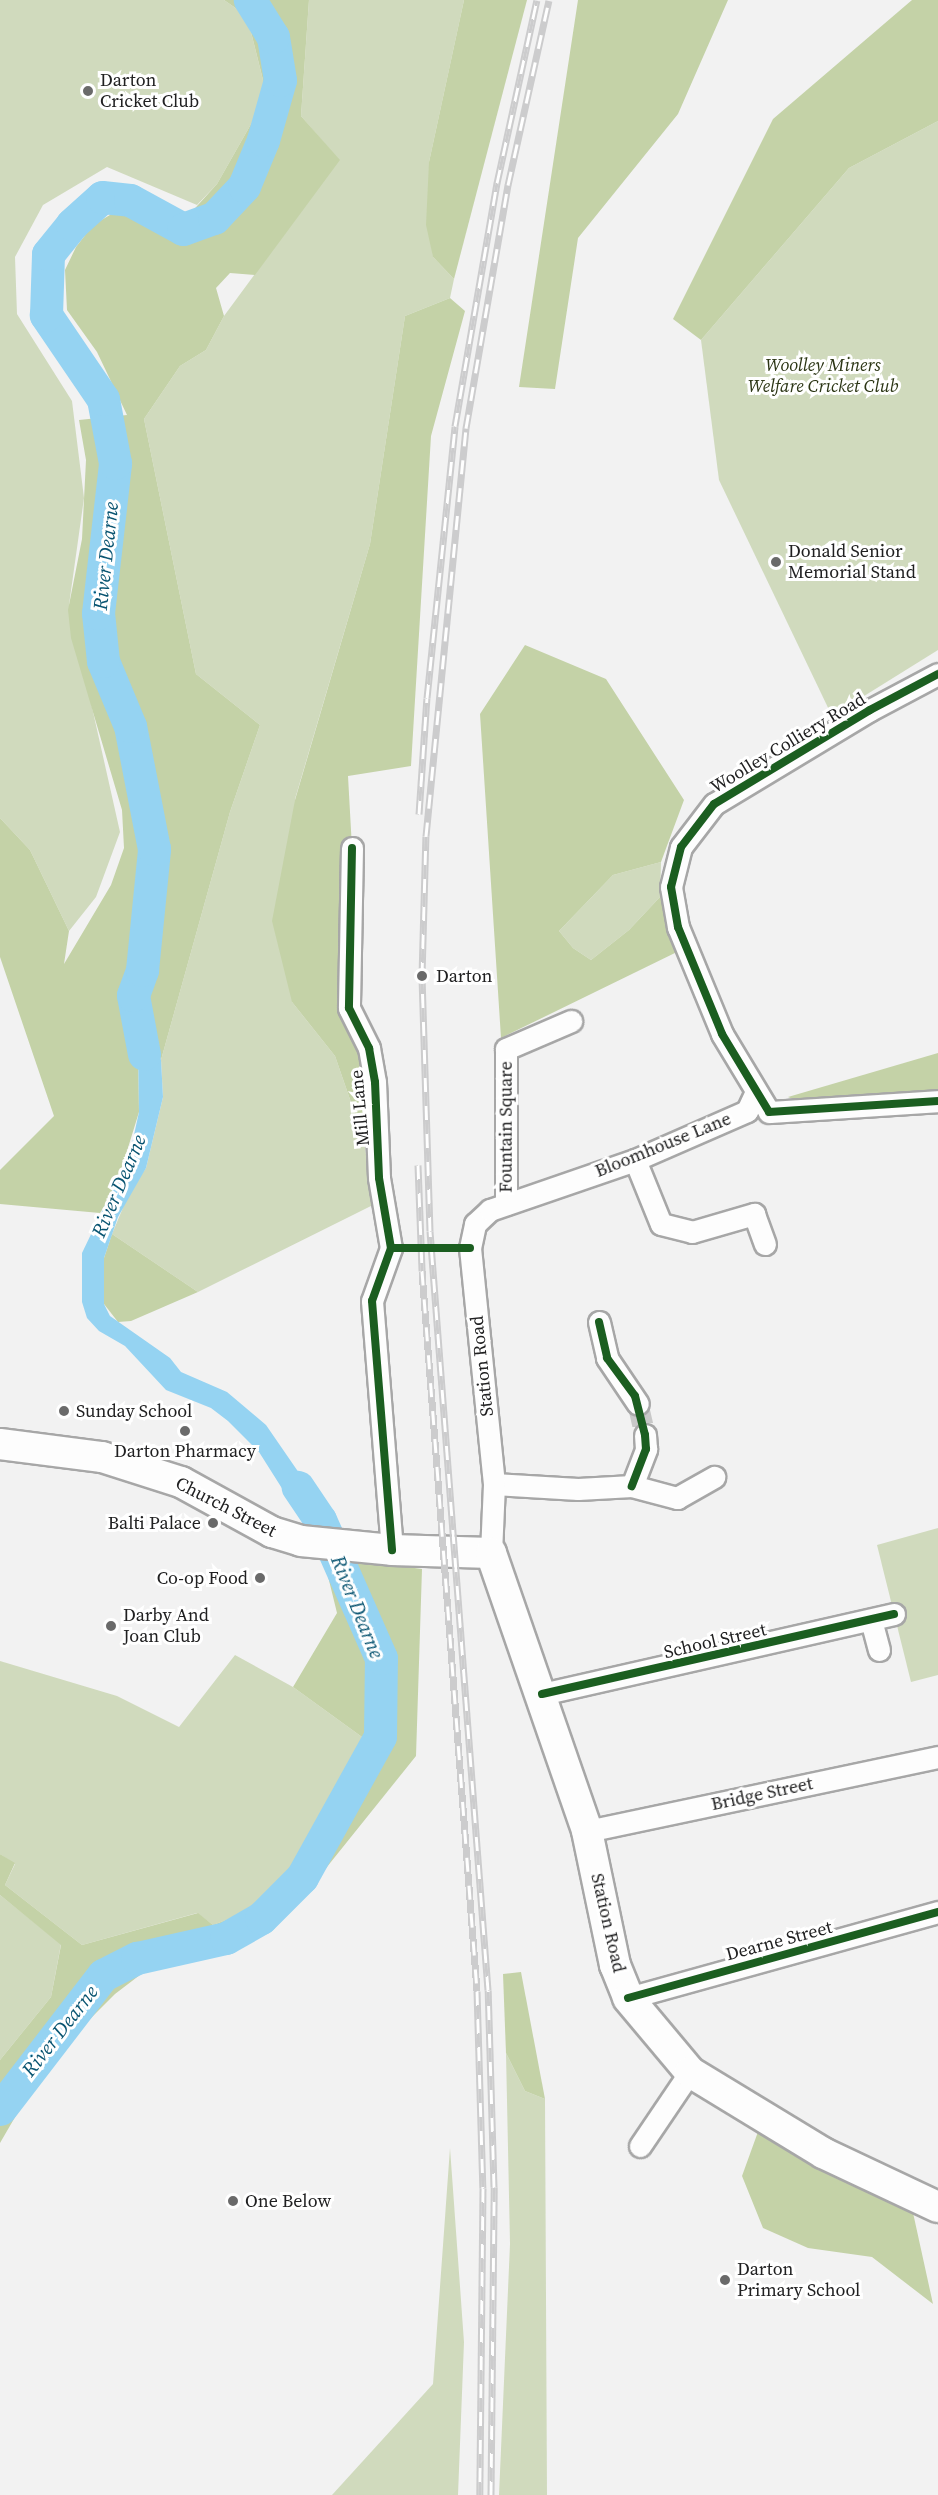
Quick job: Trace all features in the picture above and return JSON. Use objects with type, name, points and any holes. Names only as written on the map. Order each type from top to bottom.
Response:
[{"type":"main road","name":"Church Street","points":[[0,1449],[102,1457],[171,1478],[272,1532],[311,1542],[392,1550],[491,1553]]},
{"type":"main road","name":"Station Road","points":[[491,1553],[542,1694],[587,1831],[615,1965],[628,1998],[690,2072],[824,2153],[938,2207]]},
{"type":"street","name":"Woolley Colliery Road","points":[[755,1094],[722,1034],[674,912],[671,887],[681,847],[714,804],[870,710],[938,674]]},
{"type":"street","name":"Mill Lane","points":[[356,857],[349,1008],[369,1048],[375,1082],[379,1178],[391,1248],[372,1301],[392,1550]]},
{"type":"street","name":"Fountain Square","points":[[506,1204],[506,1049],[571,1021]]},
{"type":"street","points":[[755,1094],[769,1112],[938,1101]]},
{"type":"street","name":"Bloomhouse Lane","points":[[470,1248],[470,1235],[482,1216],[506,1204],[635,1160],[747,1111],[755,1094]]},
{"type":"street","points":[[635,1160],[662,1224],[692,1232],[754,1214],[765,1244]]},
{"type":"street","name":"Station Road","points":[[470,1248],[494,1484],[491,1553]]},
{"type":"street","points":[[599,1322],[607,1358],[638,1404]]},
{"type":"street","points":[[632,1486],[646,1449],[645,1434]]},
{"type":"street","points":[[494,1484],[578,1489],[632,1486],[677,1498],[714,1477]]},
{"type":"street","name":"School Street","points":[[542,1694],[894,1614]]},
{"type":"street","points":[[871,1620],[879,1650]]},
{"type":"street","name":"Bridge Street","points":[[587,1831],[938,1757]]},
{"type":"street","name":"Dearne Street","points":[[628,1998],[938,1912]]},
{"type":"street","points":[[640,2146],[690,2072]]},
{"type":"green space","points":[[0,0],[224,0],[247,16],[267,96],[217,184],[197,205],[107,167],[43,205],[15,257],[17,314],[72,401],[84,498],[69,605],[120,832],[96,897],[69,931],[30,850],[0,818]]},
{"type":"green space","points":[[224,0],[309,0],[301,116],[340,160],[255,275],[230,273],[216,288],[224,316],[206,350],[180,366],[144,419],[196,674],[260,725],[230,812],[161,1060],[152,1031],[132,1013],[138,1042],[139,1112],[115,1190],[100,1213],[0,1204],[0,1170],[54,1116],[0,957],[0,818],[30,850],[69,931],[64,964],[111,885],[124,848],[122,810],[71,638],[68,610],[82,539],[86,460],[79,420],[127,415],[97,352],[67,310],[65,270],[76,247],[93,225],[115,212],[139,219],[168,238],[217,184],[267,96],[247,16]]},
{"type":"green space","points":[[309,0],[464,0],[429,162],[433,257],[454,279],[450,298],[405,316],[370,544],[295,799],[292,1002],[335,1056],[364,1140],[373,1205],[198,1292],[112,1234],[130,1191],[146,1168],[163,1097],[161,1060],[230,812],[260,725],[196,674],[144,419],[180,366],[206,350],[224,316],[339,160],[301,116]]},
{"type":"green space","points":[[464,0],[527,0],[454,279],[433,257],[426,225],[429,162]]},
{"type":"green space","points":[[578,0],[728,0],[678,114],[578,238],[555,389],[519,387]]},
{"type":"green space","points":[[912,0],[938,0],[938,121],[849,168],[701,340],[673,319],[773,119]]},
{"type":"green space","name":"Woolley Miners Welfare Cricket Club","points":[[938,121],[938,650],[832,716],[719,480],[701,340],[849,168]]},
{"type":"green space","points":[[450,298],[465,311],[431,436],[411,766],[348,776],[352,848],[349,1008],[367,1065],[364,1140],[335,1056],[292,1002],[272,921],[295,800],[370,544],[405,316]]},
{"type":"green space","points":[[525,645],[606,679],[684,800],[661,862],[613,875],[559,931],[573,948],[591,960],[629,930],[660,897],[679,951],[501,1038],[480,714]]},
{"type":"green space","points":[[661,862],[660,897],[629,930],[591,960],[573,948],[559,931],[613,875]]},
{"type":"green space","points":[[938,1053],[938,1091],[809,1106],[788,1097]]},
{"type":"green space","points":[[112,1234],[198,1292],[131,1321],[118,1322],[104,1304],[104,1258]]},
{"type":"green space","points":[[938,1528],[938,1675],[911,1682],[877,1545]]},
{"type":"green space","points":[[323,1556],[422,1569],[416,1756],[294,1908],[245,1938],[153,1965],[115,1994],[82,2027],[25,2100],[0,2143],[0,2060],[51,1997],[61,1945],[0,1895],[0,1854],[15,1863],[5,1885],[82,1945],[198,1913],[213,1925],[255,1909],[296,1870],[362,1737],[293,1687],[337,1613]]},
{"type":"green space","points":[[235,1655],[293,1687],[362,1737],[296,1870],[255,1909],[213,1925],[197,1913],[82,1945],[5,1885],[15,1864],[0,1854],[0,1661],[117,1696],[179,1727]]},
{"type":"green space","points":[[0,1895],[61,1944],[51,1997],[0,2060]]},
{"type":"green space","points":[[521,1972],[545,2099],[525,2091],[506,2053],[503,1974]]},
{"type":"green space","points":[[506,2053],[525,2091],[545,2099],[547,2495],[499,2495],[510,2244]]},
{"type":"green space","points":[[759,2129],[910,2199],[933,2304],[872,2257],[808,2248],[763,2228],[742,2176]]},
{"type":"green space","points":[[450,2148],[464,2342],[458,2495],[332,2495],[433,2384]]},
{"type":"water","points":[[144,1007],[161,1060],[163,1097],[146,1168],[118,1217],[104,1258],[104,1304],[110,1316],[170,1358],[181,1372],[227,1392],[266,1425],[328,1515],[341,1528],[302,1520],[259,1452],[228,1421],[211,1408],[166,1390],[125,1346],[99,1331],[87,1318],[82,1302],[82,1253],[130,1153],[139,1112],[138,1042],[132,1013]]},
{"type":"waterway","name":"River Dearne","points":[[144,1054],[133,995],[142,970],[154,849],[130,726],[103,661],[98,613],[115,463],[103,399],[46,315],[48,254],[72,224],[102,197],[130,200],[183,229],[214,218],[244,186],[263,140],[280,80],[273,37],[250,0]]},
{"type":"waterway","name":"River Dearne","points":[[0,2109],[103,1975],[137,1958],[226,1938],[261,1918],[302,1877],[380,1736],[381,1658],[320,1520],[298,1487]]},
{"type":"tunnel","points":[[638,1404],[645,1435]]},
{"type":"railway","points":[[419,814],[427,698],[455,426],[497,183],[537,0]]},
{"type":"railway","points":[[491,2495],[494,2187],[488,1990],[430,1231],[422,976],[426,836],[466,428],[508,185],[549,0]]},
{"type":"railway","points":[[418,1165],[422,1271],[477,1991],[483,2188],[480,2495]]},
{"type":"cycle path","points":[[938,674],[870,710],[714,804],[681,847],[671,887],[678,927],[722,1034],[769,1112],[938,1101]]},
{"type":"cycle path","points":[[352,848],[349,1008],[369,1048],[375,1082],[379,1178],[391,1248],[372,1301],[392,1550]]},
{"type":"cycle path","points":[[391,1248],[470,1248]]},
{"type":"cycle path","points":[[599,1322],[607,1358],[635,1396],[645,1435],[646,1449],[632,1486]]},
{"type":"cycle path","points":[[542,1694],[894,1614]]},
{"type":"cycle path","points":[[628,1998],[938,1912]]},
{"type":"place","name":"Darton Cricket Club","points":[[88,91]]},
{"type":"place","name":"Donald Senior Memorial Stand","points":[[776,562]]},
{"type":"place","name":"Darton","points":[[422,976]]},
{"type":"place","name":"Sunday School","points":[[64,1411]]},
{"type":"place","name":"Darton Pharmacy","points":[[185,1431]]},
{"type":"place","name":"Balti Palace","points":[[213,1523]]},
{"type":"place","name":"Co-op Food","points":[[260,1578]]},
{"type":"place","name":"Darby And Joan Club","points":[[111,1626]]},
{"type":"place","name":"One Below","points":[[233,2201]]},
{"type":"place","name":"Darton Primary School","points":[[725,2280]]}]
